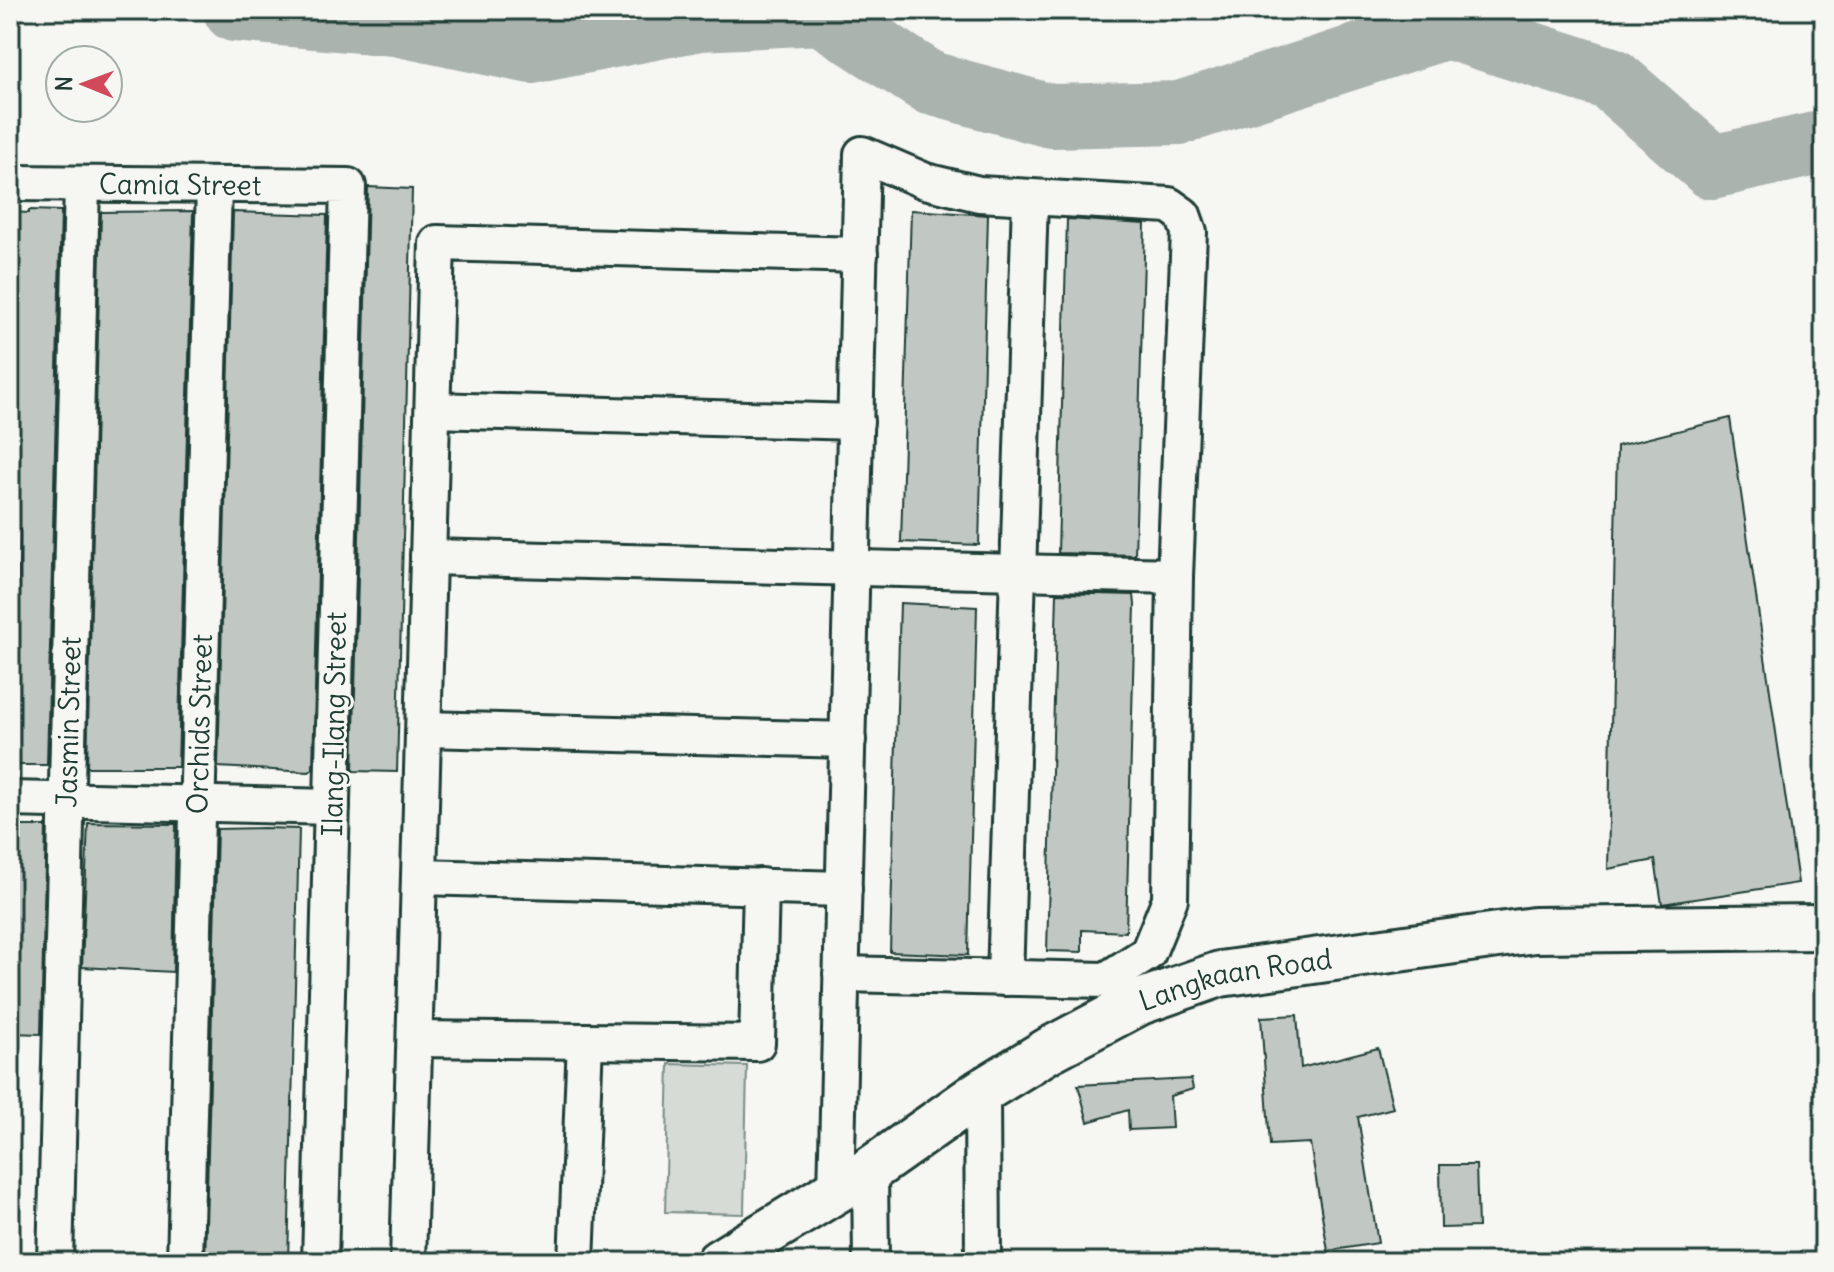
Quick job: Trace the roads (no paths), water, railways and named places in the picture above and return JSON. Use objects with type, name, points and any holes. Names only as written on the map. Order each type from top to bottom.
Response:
[{"type":"street","points":[[841,974],[1106,980],[1148,953],[1170,899],[1175,576],[1189,232],[1183,215],[1169,205],[1030,200],[979,194],[925,181],[862,154],[841,974],[853,1180],[871,1262]]},
{"type":"street","name":"Camia Street","points":[[10,183],[348,186]]},
{"type":"street","name":"Jasmin Street","points":[[55,1262],[82,184]]},
{"type":"street","name":"Orchids Street","points":[[185,1262],[214,185]]},
{"type":"street","name":"Ilang-Ilang Street","points":[[320,1262],[348,186]]},
{"type":"street","points":[[1005,978],[1030,200]]},
{"type":"street","points":[[408,1262],[437,243],[860,255]]},
{"type":"street","points":[[433,410],[856,422]]},
{"type":"street","points":[[428,557],[1175,576]]},
{"type":"street","points":[[424,729],[848,740]]},
{"type":"street","points":[[10,799],[332,807]]},
{"type":"street","points":[[419,877],[844,889]]},
{"type":"street","points":[[415,1039],[757,1043],[761,886]]},
{"type":"street","name":"Langkaan Road","points":[[719,1262],[853,1180],[982,1091],[1049,1050],[1140,1002],[1220,974],[1534,930],[1824,927]]},
{"type":"street","points":[[576,1262],[585,1041]]},
{"type":"street","points":[[982,1091],[983,1262]]},
{"type":"waterway","points":[[235,10],[395,24],[531,52],[699,19],[821,13],[930,83],[1051,116],[1180,113],[1447,27],[1611,79],[1712,167],[1824,142]]}]
